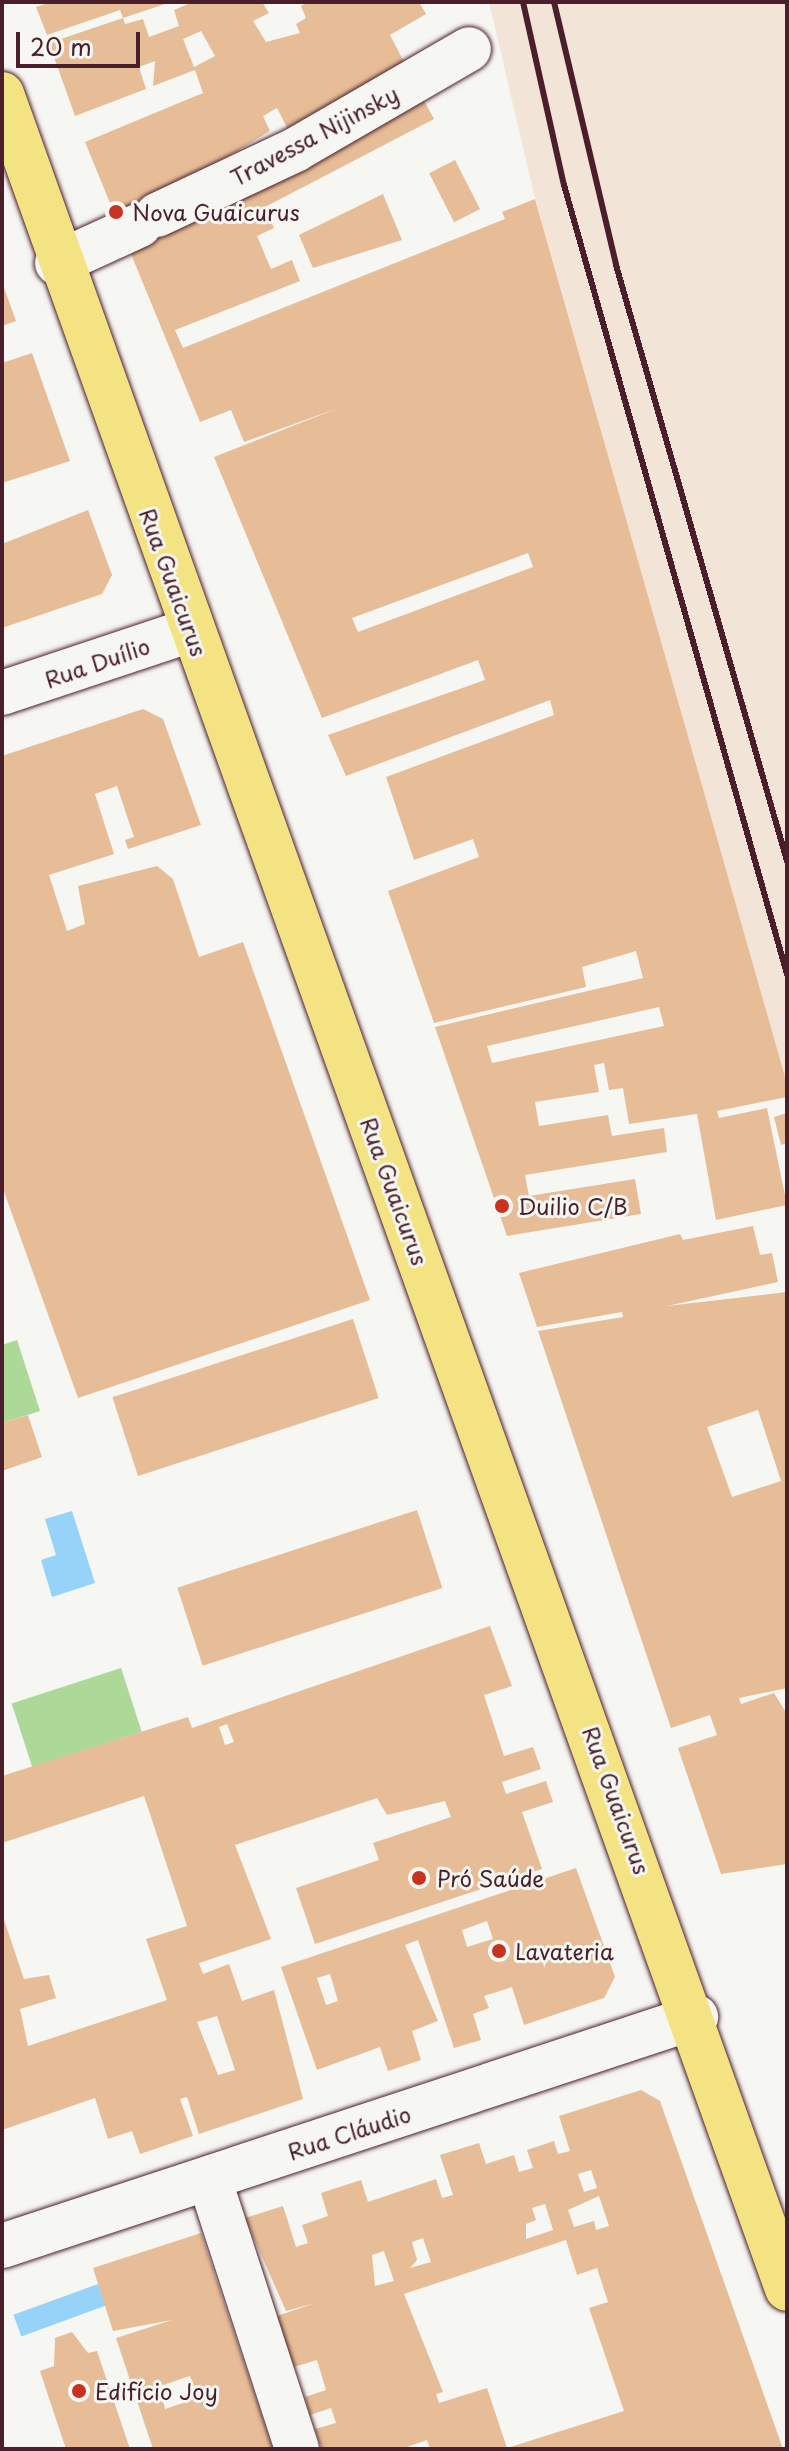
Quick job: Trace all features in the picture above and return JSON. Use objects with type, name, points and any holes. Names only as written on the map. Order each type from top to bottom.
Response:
[{"type":"main road","name":"Rua Guaicurus","points":[[2,94],[57,263],[696,2017],[787,2289]]},
{"type":"street","name":"Travessa Nijinsky","points":[[57,263],[295,150],[469,49]]},
{"type":"street","name":"Rua Duílio","points":[[2,693],[191,630]]},
{"type":"street","name":"Rua Cláudio","points":[[2,2246],[696,2017]]},
{"type":"street","points":[[209,2178],[297,2449]]},
{"type":"shaded area","points":[[489,2],[787,2],[787,1088],[533,190]]},
{"type":"green space","points":[[17,1340],[40,1411],[2,1423],[2,1345]]},
{"type":"green space","points":[[121,1668],[142,1732],[32,1767],[12,1704]]},
{"type":"water","points":[[72,1511],[95,1583],[52,1597],[41,1560],[56,1555],[45,1519]]},
{"type":"water","points":[[98,2284],[106,2306],[21,2336],[13,2315]]},
{"type":"building","points":[[52,2],[171,2],[123,18],[120,10],[47,35],[36,7]]},
{"type":"building","points":[[193,2],[262,2],[269,13],[253,21],[266,42],[300,33],[296,24],[306,18],[301,6],[308,2],[419,2],[426,14],[390,35],[410,73],[294,141],[277,108],[263,116],[270,131],[151,204],[421,95],[434,119],[265,207],[274,228],[257,236],[271,269],[292,260],[300,281],[175,330],[183,348],[505,219],[502,212],[535,199],[787,1084],[787,1097],[717,1111],[719,1118],[767,1108],[787,1205],[716,1220],[697,1114],[629,1124],[623,1088],[609,1090],[604,1063],[594,1065],[599,1092],[535,1102],[539,1126],[608,1115],[612,1136],[664,1128],[667,1152],[525,1175],[529,1196],[635,1179],[641,1214],[507,1236],[435,1027],[643,978],[636,951],[582,967],[586,987],[434,1023],[388,891],[479,857],[473,839],[414,860],[386,777],[554,715],[550,700],[346,776],[328,735],[485,680],[478,660],[322,718],[214,457],[338,408],[244,442],[231,410],[200,422],[85,142],[203,93],[195,70],[153,86],[155,61],[139,67],[146,89],[75,116],[49,43],[123,18],[125,24],[143,19],[149,37],[179,26],[174,10]],"holes":[[[201,31],[215,56],[194,67],[183,39]],[[528,553],[533,567],[358,632],[352,618]],[[659,1007],[664,1026],[492,1063],[487,1046]]]},
{"type":"building","points":[[455,160],[480,209],[454,222],[429,173]]},
{"type":"building","points":[[383,194],[402,240],[313,268],[299,235]]},
{"type":"building","points":[[2,282],[16,321],[2,326]]},
{"type":"building","points":[[32,353],[70,461],[2,483],[2,363]]},
{"type":"building","points":[[88,510],[112,575],[102,594],[2,628],[2,544]]},
{"type":"building","points":[[143,709],[163,719],[201,825],[128,849],[125,840],[134,837],[117,786],[95,794],[114,854],[49,875],[67,931],[85,924],[78,886],[157,866],[173,879],[199,957],[243,942],[370,1300],[78,1398],[2,1186],[2,756]]},
{"type":"building","points":[[787,1113],[787,1143],[781,1145],[774,1117]]},
{"type":"building","points":[[753,1226],[760,1255],[772,1253],[778,1282],[667,1306],[787,1292],[787,1688],[739,1698],[741,1704],[774,1693],[787,1714],[787,1864],[721,1874],[678,1748],[717,1735],[710,1715],[671,1728],[538,1331],[623,1317],[622,1312],[537,1327],[519,1273],[680,1234],[683,1240]],"holes":[[[758,1410],[781,1481],[732,1497],[707,1427]]]},
{"type":"building","points":[[353,1319],[379,1398],[138,1476],[112,1397]]},
{"type":"building","points":[[28,1415],[42,1457],[2,1471],[2,1423]]},
{"type":"building","points":[[417,1510],[442,1588],[203,1666],[177,1588]]},
{"type":"building","points":[[490,1626],[512,1686],[484,1695],[504,1756],[533,1747],[541,1769],[502,1782],[506,1794],[546,1781],[553,1802],[522,1812],[542,1869],[315,1944],[296,1888],[379,1860],[373,1843],[451,1817],[445,1801],[387,1815],[377,1798],[235,1845],[271,1939],[199,1963],[203,1974],[229,1964],[242,2001],[274,1990],[303,2099],[199,2134],[187,2097],[180,2099],[193,2136],[140,2154],[132,2131],[108,2139],[95,2098],[2,2130],[2,1914],[24,1979],[49,1975],[56,1998],[20,2009],[28,2046],[167,2000],[146,1939],[187,1926],[144,1796],[2,1843],[2,1776],[188,1717],[192,1728]],"holes":[[[227,1724],[234,1742],[225,1745],[219,1727]],[[217,2016],[235,2070],[218,2075],[197,2022]]]},
{"type":"building","points":[[576,1868],[615,1977],[604,1998],[524,2025],[512,1987],[484,1996],[489,2008],[473,2014],[481,2040],[454,2048],[418,1940],[405,1945],[438,2021],[412,2031],[421,2060],[388,2071],[380,2047],[317,2070],[281,1967]],"holes":[[[487,1921],[493,1939],[467,1947],[462,1930]],[[330,1974],[338,2001],[326,2005],[317,1978]]]},
{"type":"building","points":[[641,2090],[660,2101],[783,2449],[430,2449],[427,2440],[401,2449],[322,2449],[315,2429],[336,2423],[331,2408],[310,2415],[305,2397],[326,2390],[317,2360],[294,2367],[277,2316],[315,2303],[286,2311],[245,2218],[283,2206],[296,2247],[308,2243],[302,2225],[328,2216],[321,2193],[361,2180],[368,2202],[436,2179],[442,2198],[453,2195],[440,2155],[479,2143],[486,2164],[514,2155],[519,2172],[533,2168],[527,2150],[554,2141],[558,2154],[570,2151],[559,2116]],"holes":[[[591,2170],[597,2188],[584,2192],[578,2174]],[[599,2196],[609,2226],[596,2230],[594,2221],[574,2227],[568,2210]],[[545,2204],[553,2230],[526,2239],[526,2224],[536,2220],[532,2208]],[[423,2238],[431,2262],[410,2268],[417,2260],[412,2242]],[[566,2240],[577,2275],[597,2268],[608,2302],[589,2308],[624,2411],[507,2448],[487,2388],[439,2403],[436,2394],[443,2392],[404,2294]],[[384,2251],[394,2281],[375,2286],[372,2255]]]},
{"type":"building","points":[[201,2233],[273,2449],[153,2449],[116,2338],[172,2320],[113,2331],[93,2268]],"holes":[[[190,2376],[198,2398],[165,2409],[160,2386]]]},
{"type":"building","name":"Edifício Joy","points":[[72,2332],[88,2353],[97,2351],[130,2449],[66,2449],[40,2371],[54,2366],[55,2338]]},
{"type":"railway","points":[[523,2],[564,185],[787,974]]},
{"type":"railway","points":[[554,2],[616,265],[787,861]]},
{"type":"place","name":"Nova Guaicurus","points":[[116,212]]},
{"type":"place","name":"Duilio C/B","points":[[502,1206]]},
{"type":"place","name":"Pró Saúde","points":[[419,1878]]},
{"type":"place","name":"Lavateria","points":[[499,1951]]},
{"type":"place","name":"Edifício Joy","points":[[79,2391]]}]
